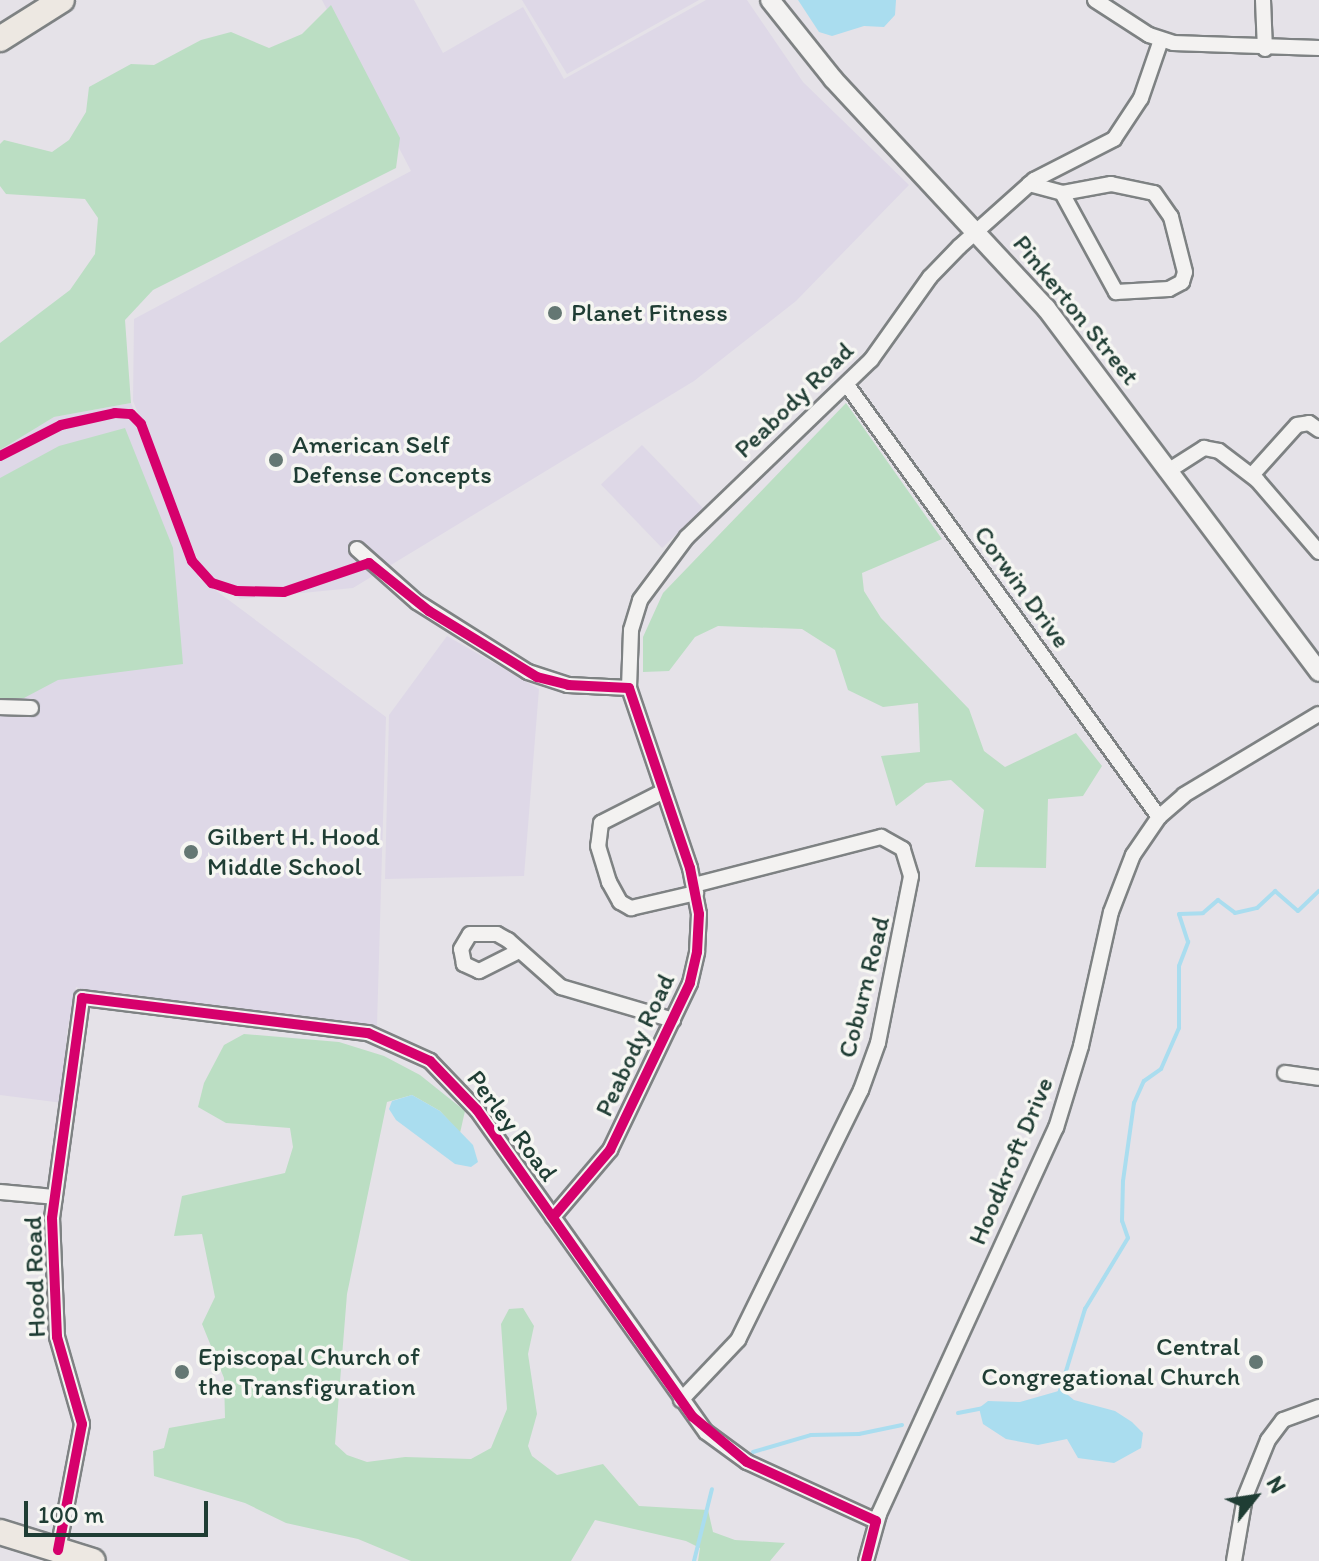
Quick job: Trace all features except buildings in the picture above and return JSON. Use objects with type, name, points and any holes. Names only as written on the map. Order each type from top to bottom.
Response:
[{"type":"main road","points":[[0,39],[62,0]]},
{"type":"main road","points":[[0,1532],[93,1561]]},
{"type":"street","name":"Pinkerton Street","points":[[770,0],[833,79],[1046,308],[1319,672]]},
{"type":"street","points":[[1095,0],[1161,40],[1265,49],[1319,48]]},
{"type":"street","points":[[1263,0],[1265,49]]},
{"type":"street","name":"Peabody Road","points":[[553,1217],[610,1150],[695,967],[695,889],[629,688],[633,619],[664,563],[847,385],[896,330],[930,277],[976,231],[1029,184],[1114,139],[1141,98],[1161,40]]},
{"type":"street","points":[[1029,184],[1062,193],[1111,184],[1154,193],[1171,217],[1183,280],[1169,289],[1116,292],[1062,193]]},
{"type":"street","name":"Corwin Drive","points":[[847,385],[1159,817]]},
{"type":"street","points":[[1252,475],[1297,425],[1309,423],[1319,430]]},
{"type":"street","points":[[1168,471],[1209,448],[1252,475],[1319,552]]},
{"type":"street","points":[[357,549],[417,602],[537,677],[568,685],[629,688]]},
{"type":"street","points":[[0,707],[31,708]]},
{"type":"street","name":"Hoodkroft Drive","points":[[866,1561],[876,1521],[1056,1128],[1117,890],[1159,817],[1195,787],[1319,714]]},
{"type":"street","name":"Coburn Road","points":[[662,792],[601,823],[598,846],[609,882],[620,902],[631,908],[881,837],[903,849],[911,876],[878,1043],[861,1090],[738,1340],[681,1400]]},
{"type":"street","points":[[519,951],[561,987],[673,1020]]},
{"type":"street","name":"Perley Road","points":[[82,998],[345,1030],[395,1041],[430,1061],[464,1093],[681,1400],[731,1452],[876,1521]]},
{"type":"street","name":"Hood Road","points":[[58,1550],[82,1424],[57,1337],[55,1197],[82,998]]},
{"type":"street","points":[[1285,1073],[1319,1078]]},
{"type":"street","points":[[0,1192],[55,1197]]},
{"type":"street","points":[[1234,1561],[1245,1497],[1268,1440],[1283,1420],[1319,1407]]},
{"type":"shaded area","points":[[322,0],[414,0],[443,53],[523,7],[564,79],[706,0],[747,0],[803,82],[909,185],[796,301],[694,381],[353,588],[240,599],[203,573],[133,401],[134,319],[411,171]]},
{"type":"shaded area","points":[[522,0],[699,0],[567,74]]},
{"type":"shaded area","name":"Gilbert H. Hood Middle School","points":[[131,403],[199,578],[386,717],[377,1026],[105,997],[76,987],[67,1032],[63,1103],[0,1095],[0,450],[54,417]]},
{"type":"shaded area","points":[[642,445],[703,508],[662,548],[601,485]]},
{"type":"shaded area","points":[[447,636],[539,689],[524,876],[385,879],[389,715]]},
{"type":"green space","points":[[331,5],[400,138],[396,168],[153,290],[125,320],[131,403],[54,417],[0,450],[0,343],[70,290],[95,254],[98,218],[85,199],[6,194],[0,186],[0,144],[4,140],[52,152],[69,140],[86,112],[89,87],[131,64],[154,65],[201,40],[231,32],[269,48],[302,34]]},
{"type":"green space","points":[[846,403],[942,539],[862,573],[864,591],[881,618],[969,709],[984,751],[1005,767],[1076,733],[1102,766],[1083,796],[1048,799],[1046,868],[975,867],[984,810],[951,780],[926,783],[896,806],[881,756],[920,752],[918,703],[883,707],[848,690],[835,650],[802,629],[718,626],[695,637],[669,671],[643,672],[643,637],[663,593]]},
{"type":"green space","points":[[125,428],[173,548],[183,664],[58,680],[24,698],[0,698],[0,478],[59,446]]},
{"type":"green space","points":[[244,1034],[339,1042],[384,1056],[420,1075],[465,1111],[460,1133],[440,1111],[412,1095],[387,1102],[347,1294],[335,1444],[347,1455],[367,1462],[405,1457],[471,1459],[491,1448],[507,1409],[501,1324],[509,1309],[523,1308],[534,1326],[528,1354],[537,1414],[528,1446],[532,1456],[557,1475],[603,1464],[639,1506],[708,1510],[713,1532],[735,1540],[785,1543],[770,1561],[698,1561],[700,1548],[686,1541],[595,1520],[571,1561],[411,1561],[358,1539],[286,1523],[245,1503],[154,1476],[153,1451],[164,1448],[169,1428],[225,1418],[224,1378],[202,1324],[215,1297],[202,1234],[174,1236],[182,1196],[285,1173],[293,1147],[290,1128],[226,1123],[198,1107],[204,1083],[224,1045]]},
{"type":"water","points":[[798,0],[896,0],[895,15],[884,27],[864,26],[832,36],[819,32]]},
{"type":"water","points":[[412,1095],[440,1111],[473,1145],[478,1162],[471,1167],[455,1164],[396,1120],[389,1109],[392,1101]]},
{"type":"water","points":[[1062,1390],[1074,1400],[1115,1411],[1132,1422],[1143,1433],[1141,1448],[1114,1463],[1078,1458],[1067,1439],[1038,1445],[1006,1439],[983,1424],[979,1408],[988,1401],[1020,1402]]},
{"type":"waterway","points":[[1059,1394],[1085,1309],[1128,1238],[1122,1221],[1123,1181],[1134,1103],[1144,1081],[1161,1069],[1179,1028],[1179,966],[1188,942],[1179,914],[1203,913],[1218,900],[1235,913],[1257,908],[1275,891],[1298,911],[1319,891]]},
{"type":"waterway","points":[[958,1413],[983,1408]]},
{"type":"waterway","points":[[753,1452],[811,1435],[859,1434],[902,1425]]},
{"type":"waterway","points":[[694,1561],[712,1489]]},
{"type":"cycle path","points":[[0,456],[61,425],[115,413],[131,414],[141,424],[192,561],[212,583],[237,591],[284,592],[369,563],[429,611],[537,677],[568,685],[629,688],[690,868],[699,914],[697,952],[690,983],[610,1150],[553,1217]]},
{"type":"cycle path","points":[[58,1550],[82,1424],[57,1337],[52,1218],[82,998],[368,1033],[430,1061],[477,1110],[693,1417],[747,1462],[876,1521],[866,1561]]},
{"type":"place","name":"Planet Fitness","points":[[555,313]]},
{"type":"place","name":"American Self Defense Concepts","points":[[276,460]]},
{"type":"place","name":"Gilbert H. Hood Middle School","points":[[191,852]]},
{"type":"place","name":"Central Congregational Church","points":[[1256,1362]]},
{"type":"place","name":"Episcopal Church of the Transfiguration","points":[[182,1372]]}]
